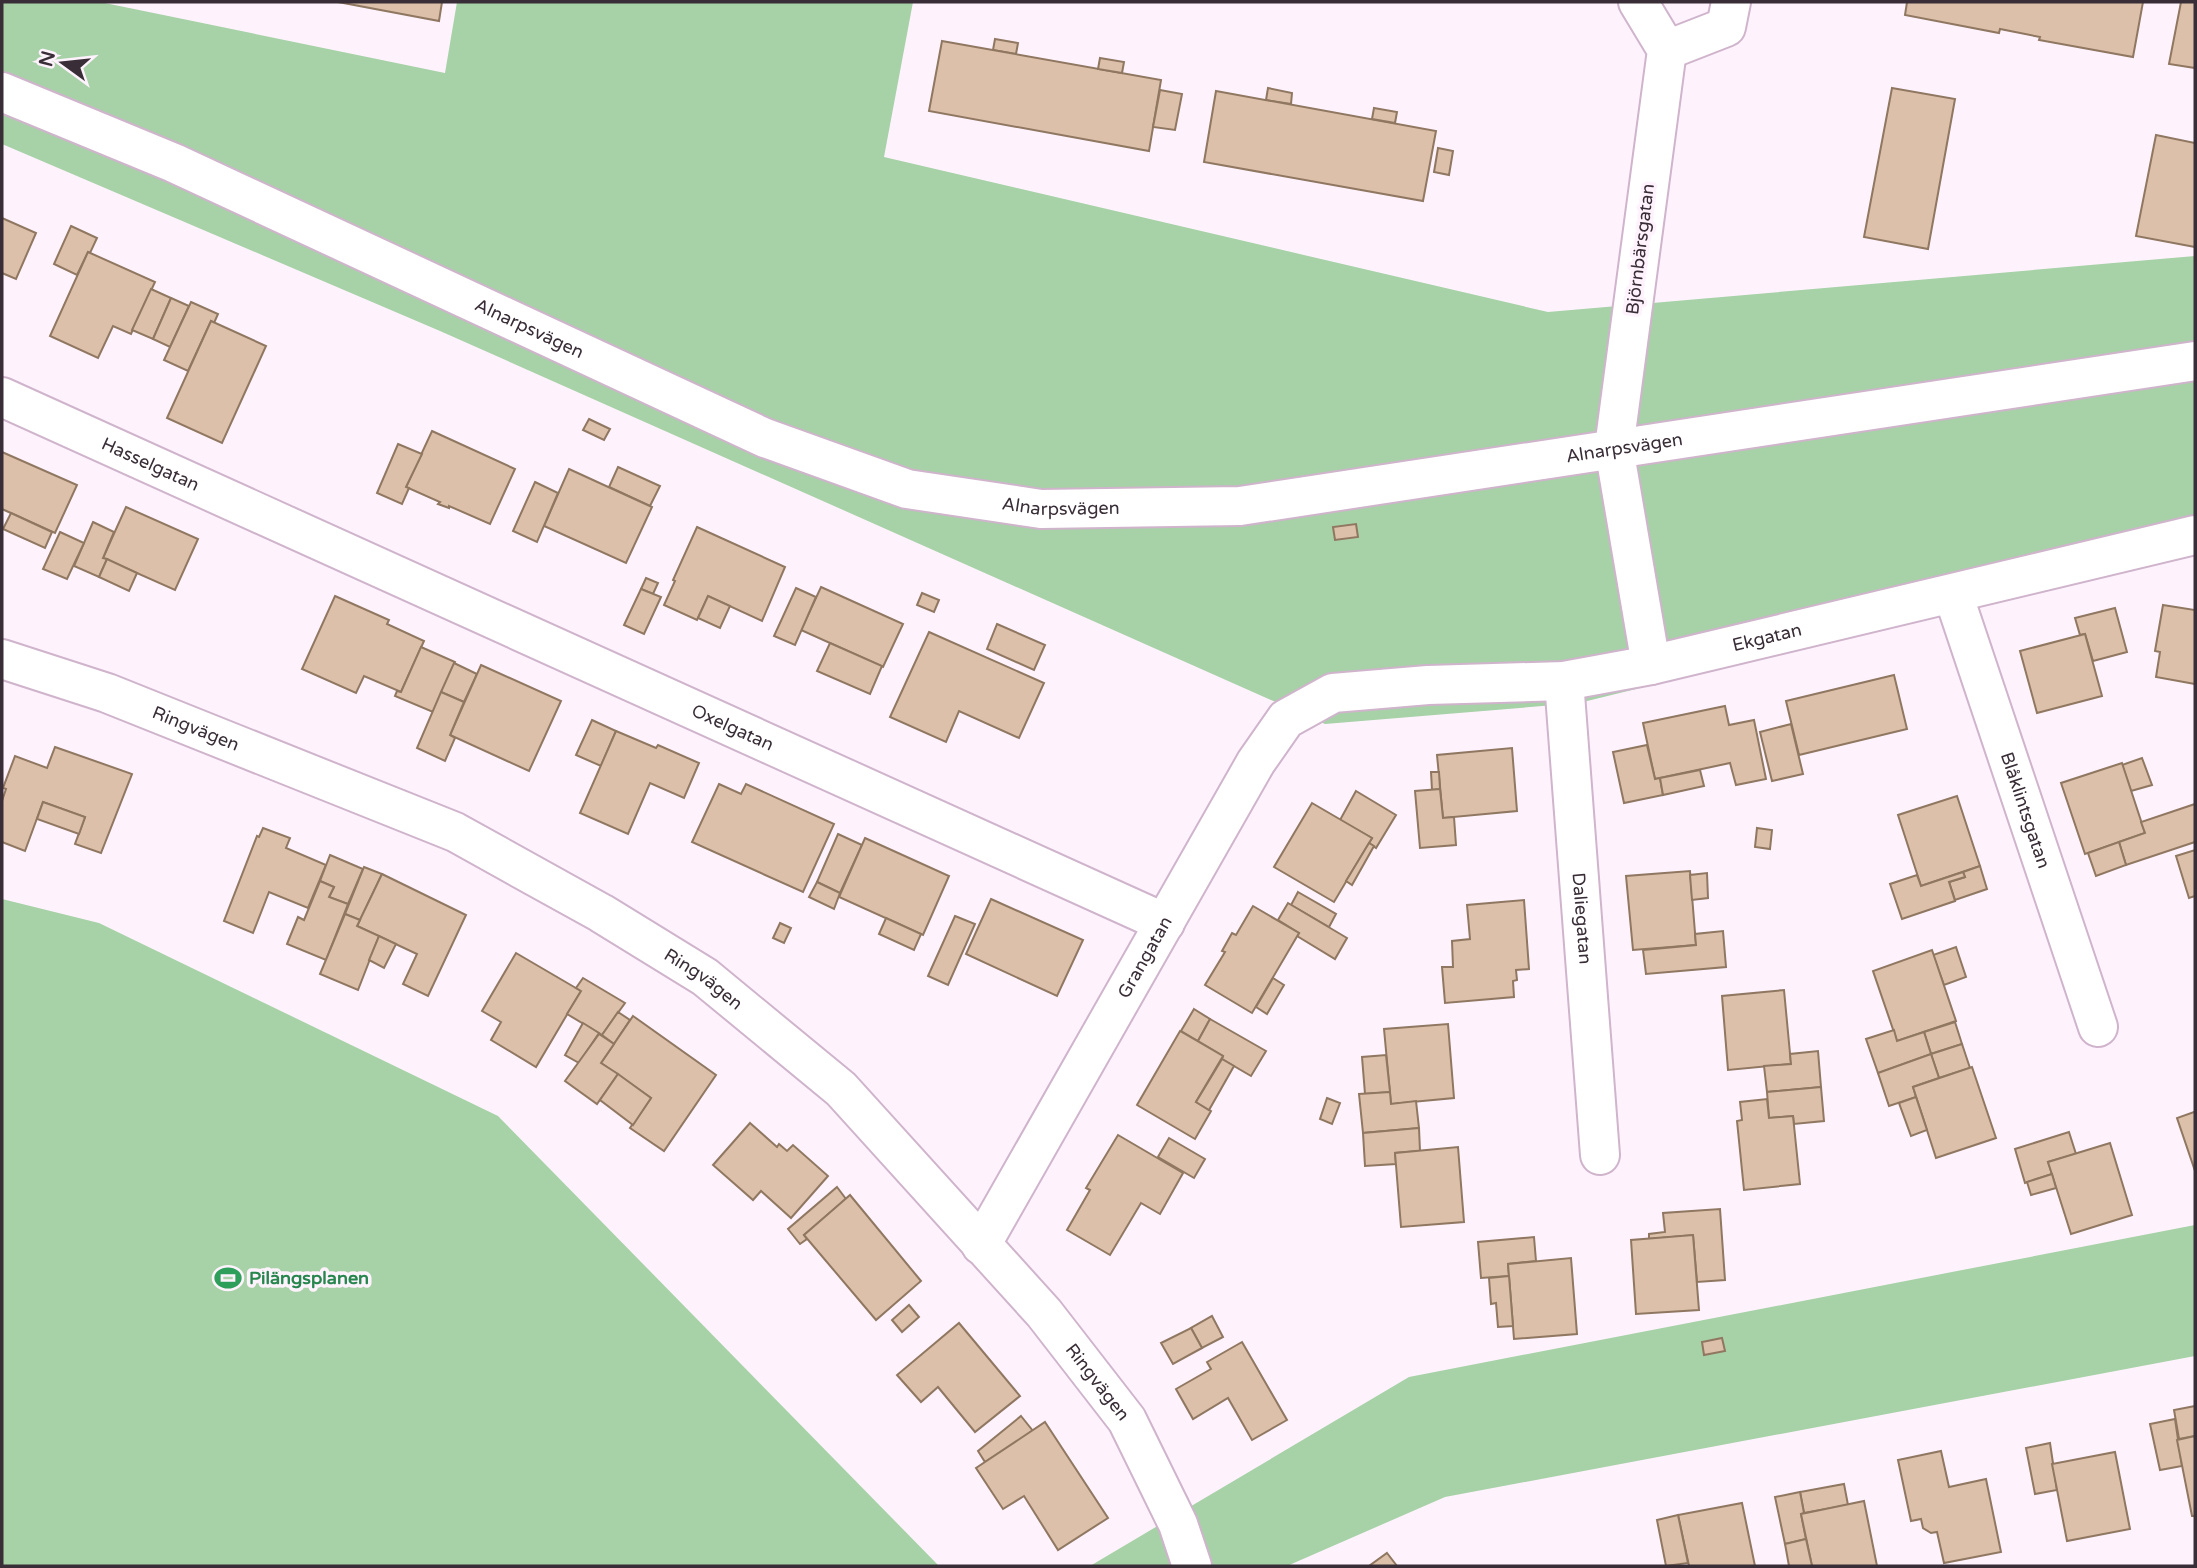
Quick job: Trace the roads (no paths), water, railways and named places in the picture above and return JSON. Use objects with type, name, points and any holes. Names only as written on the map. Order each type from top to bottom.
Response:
[{"type":"street","points":[[1637,2],[1667,50],[1726,27],[1731,2]]},
{"type":"street","name":"Björnbärsgatan","points":[[1651,665],[1614,449],[1667,50]]},
{"type":"street","name":"Alnarpsvägen","points":[[2,92],[186,169],[765,438],[907,489],[1041,509],[1240,506],[2195,361]]},
{"type":"street","name":"Hasselgatan","points":[[2,397],[300,532]]},
{"type":"street","name":"Oxelgatan","points":[[300,532],[1165,923]]},
{"type":"street","name":"Ekgatan","points":[[1333,693],[1428,685],[1564,681],[1651,665],[2195,535]]},
{"type":"street","name":"Blåklintsgatan","points":[[1953,594],[2098,1027]]},
{"type":"street","name":"Ringvägen","points":[[2,659],[107,693],[455,832],[601,913],[705,977],[841,1089],[1044,1313],[1127,1420],[1178,1524],[1192,1566]]},
{"type":"street","name":"Daliegatan","points":[[1564,681],[1600,1155]]},
{"type":"street","name":"Grangatan","points":[[981,1245],[1256,762],[1286,719],[1333,693]]},
{"type":"place","name":"Pilängsplanen","points":[[228,1278]]}]
